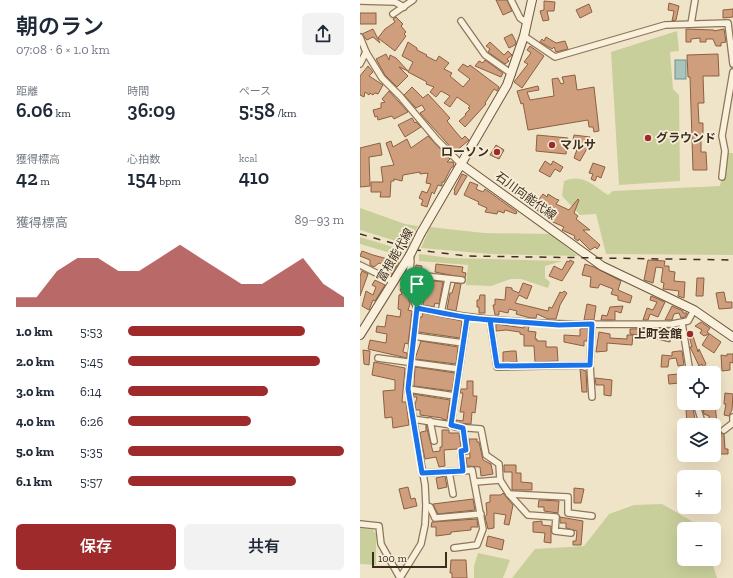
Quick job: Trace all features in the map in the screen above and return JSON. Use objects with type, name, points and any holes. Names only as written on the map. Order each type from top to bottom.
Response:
[{"type":"main road","points":[[462,165],[512,74],[524,36],[532,0]]},
{"type":"main road","name":"富根能代線","points":[[360,335],[394,282],[421,233],[462,165]]},
{"type":"main road","name":"石川向能代線","points":[[462,165],[602,266],[694,310],[733,337]]},
{"type":"street","points":[[395,1],[393,14],[413,0]]},
{"type":"street","points":[[511,0],[520,18],[527,23]]},
{"type":"street","points":[[691,24],[695,0]]},
{"type":"street","points":[[360,1],[395,1],[404,7]]},
{"type":"street","points":[[460,22],[485,55],[512,74]]},
{"type":"street","points":[[524,36],[555,57],[665,24],[728,23],[733,64]]},
{"type":"street","points":[[360,37],[366,52],[382,78],[400,96],[437,140],[462,165]]},
{"type":"street","points":[[360,64],[366,52]]},
{"type":"street","points":[[722,177],[725,151],[722,136],[731,95],[733,72]]},
{"type":"street","points":[[410,255],[412,264],[408,280],[417,308]]},
{"type":"street","points":[[360,265],[394,282]]},
{"type":"street","points":[[360,524],[379,526],[381,544],[400,578],[421,544],[425,525],[426,506],[422,473],[408,389],[413,336],[423,278],[426,276],[462,280]]},
{"type":"street","points":[[441,313],[448,279]]},
{"type":"street","points":[[417,308],[467,318],[559,325],[682,323],[688,321],[694,310]]},
{"type":"street","points":[[451,425],[467,318]]},
{"type":"street","points":[[490,320],[497,366],[590,365]]},
{"type":"street","points":[[682,323],[689,366]]},
{"type":"street","points":[[592,324],[590,365],[592,397]]},
{"type":"street","points":[[413,336],[463,343]]},
{"type":"street","points":[[378,358],[459,369]]},
{"type":"street","points":[[408,389],[455,396]]},
{"type":"street","points":[[724,430],[732,423],[733,417]]},
{"type":"street","points":[[413,419],[463,428],[481,429],[486,455],[499,464],[500,480],[509,494],[528,515],[556,517],[555,532],[571,533]]},
{"type":"street","points":[[430,421],[434,441]]},
{"type":"street","points":[[463,428],[466,450],[461,451],[463,471]]},
{"type":"street","points":[[422,473],[472,470],[481,514],[482,529],[477,545],[454,548]]},
{"type":"street","points":[[449,472],[453,494]]},
{"type":"street","points":[[475,482],[500,480]]},
{"type":"street","points":[[509,494],[568,497],[568,513],[592,516]]},
{"type":"street","points":[[426,506],[430,507],[435,518],[481,514]]},
{"type":"green space","name":"グラウンド","points":[[677,31],[679,51],[670,52],[673,89],[679,95],[680,181],[619,185],[611,52]]},
{"type":"green space","points":[[727,153],[733,153],[733,255],[606,254],[596,214],[580,215],[562,196],[564,181],[577,178],[588,181],[608,195],[613,191],[720,186]]},
{"type":"green space","points":[[360,208],[405,224],[418,226],[409,245],[360,230]]},
{"type":"green space","points":[[430,227],[484,233],[550,234],[578,256],[490,254],[421,248]]},
{"type":"green space","points":[[360,237],[403,250],[401,256],[360,244]]},
{"type":"green space","points":[[419,254],[450,258],[563,261],[545,266],[545,278],[550,282],[548,288],[521,279],[511,279],[491,286],[466,285],[468,265],[419,261]]},
{"type":"green space","points":[[662,504],[693,522],[677,522],[677,566],[713,566],[717,578],[512,578],[535,549],[584,546],[609,514],[634,505]]},
{"type":"green space","points":[[360,528],[373,530],[376,534],[376,565],[360,564]]},
{"type":"green space","points":[[478,553],[510,560],[503,578],[474,578],[474,566]]},
{"type":"water","points":[[675,60],[686,60],[686,79],[675,79]]},
{"type":"building","points":[[496,0],[507,0],[512,11],[503,15]]},
{"type":"building","points":[[544,1],[555,2],[554,11],[547,11],[549,20],[543,21],[540,11],[544,10]]},
{"type":"building","points":[[669,3],[679,6],[676,20],[672,21],[674,11],[668,10]]},
{"type":"building","points":[[589,4],[592,12],[580,18],[576,10]]},
{"type":"building","points":[[733,9],[733,17],[723,18],[723,10]]},
{"type":"building","points":[[360,13],[376,13],[376,24],[360,24]]},
{"type":"building","points":[[396,17],[403,24],[401,26],[406,32],[404,34],[406,36],[395,51],[378,38],[385,29],[395,22],[393,19]]},
{"type":"building","points":[[373,29],[380,43],[373,37],[367,40],[362,34]]},
{"type":"building","points":[[686,29],[714,31],[724,29],[726,42],[721,43],[721,46],[716,46],[713,39],[706,39],[706,42],[700,42],[700,38],[691,39],[691,42],[686,42]]},
{"type":"building","points":[[512,34],[516,42],[515,45],[509,48],[504,38]]},
{"type":"building","points":[[546,37],[556,43],[565,41],[568,49],[556,52],[554,47],[552,49],[540,42],[542,39],[544,41]]},
{"type":"building","points":[[408,42],[417,48],[417,50],[427,55],[426,56],[436,61],[439,56],[449,63],[444,69],[452,73],[450,76],[463,87],[470,79],[458,70],[463,64],[468,67],[470,65],[499,87],[497,91],[494,89],[485,103],[486,104],[465,127],[459,121],[466,115],[465,114],[470,109],[468,108],[470,106],[457,97],[450,107],[444,103],[450,96],[441,91],[436,97],[430,92],[434,87],[426,84],[427,82],[408,72],[413,62],[402,56]]},
{"type":"building","points":[[490,42],[504,55],[508,51],[512,55],[507,59],[509,61],[505,64],[488,52],[490,49],[486,46]]},
{"type":"building","points":[[530,46],[544,56],[522,88],[514,82],[528,64],[524,62],[531,53],[527,50]]},
{"type":"building","points":[[386,54],[389,60],[390,55],[396,58],[408,71],[399,67],[408,76],[397,87],[385,75],[376,59]]},
{"type":"building","points":[[718,54],[719,76],[703,76],[704,103],[698,103],[699,123],[703,123],[703,134],[701,134],[701,152],[706,152],[707,170],[693,170],[690,77],[688,77],[687,55]]},
{"type":"building","points":[[485,60],[503,73],[501,77],[475,66],[479,61],[483,63]]},
{"type":"building","points":[[368,66],[373,72],[369,76],[383,85],[378,94],[375,93],[373,95],[370,93],[369,95],[365,92],[364,97],[360,95],[360,76]]},
{"type":"building","points":[[575,75],[577,90],[594,87],[599,131],[594,132],[593,127],[589,127],[588,120],[528,130],[523,103],[521,104],[517,91],[538,86],[539,90],[527,92],[530,100],[554,96],[552,79],[558,78],[561,84],[564,83],[562,77]]},
{"type":"building","points":[[412,87],[423,98],[428,94],[450,118],[447,121],[462,139],[465,136],[469,140],[455,152],[420,113],[425,110],[422,105],[416,108],[404,95]]},
{"type":"building","points":[[389,91],[408,112],[394,119],[392,116],[378,120],[377,116],[375,117],[373,110],[381,108],[381,103],[385,102],[382,99]]},
{"type":"building","points":[[412,118],[415,123],[416,122],[421,127],[405,137],[398,125]]},
{"type":"building","name":"マルサ","points":[[537,135],[568,138],[566,154],[536,151]]},
{"type":"building","points":[[574,135],[590,137],[589,145],[580,161],[574,158],[580,141],[573,140]]},
{"type":"building","points":[[428,136],[450,159],[447,162],[453,162],[454,166],[451,168],[444,182],[442,182],[442,186],[438,185],[434,194],[432,192],[427,207],[421,205],[423,200],[419,198],[422,191],[427,193],[431,184],[426,183],[428,173],[420,174],[420,172],[403,175],[402,181],[394,179],[394,181],[391,181],[390,197],[380,197],[381,192],[371,192],[371,182],[383,182],[381,167],[394,165],[386,143],[391,141],[393,147],[407,139],[411,148]]},
{"type":"building","points":[[380,143],[382,155],[369,157],[370,186],[360,187],[360,148]]},
{"type":"building","name":"ローソン","points":[[496,145],[504,150],[499,159],[490,155]]},
{"type":"building","points":[[545,161],[551,165],[553,161],[563,167],[560,172],[555,169],[550,177],[539,171]]},
{"type":"building","points":[[593,163],[605,167],[601,178],[597,176],[595,181],[591,179],[593,174],[589,173]]},
{"type":"building","points":[[462,174],[467,176],[456,195],[454,194],[454,190]]},
{"type":"building","points":[[470,182],[478,185],[476,189],[483,192],[485,189],[517,212],[516,214],[505,210],[504,213],[498,211],[497,214],[485,212],[487,208],[478,204],[479,202],[464,195]]},
{"type":"building","points":[[543,194],[547,197],[548,194],[559,200],[556,204],[569,210],[578,199],[579,200],[574,213],[578,216],[576,219],[590,230],[583,230],[600,245],[597,249],[595,247],[590,250],[579,239],[578,241],[574,238],[575,236],[562,230],[564,227],[553,222],[533,207]]},
{"type":"building","points":[[362,251],[399,262],[391,276],[388,274],[392,268],[379,263],[374,267],[370,265],[370,260],[360,256]]},
{"type":"building","points":[[570,260],[574,262],[562,281],[549,276],[554,266],[562,270],[567,261],[569,262]]},
{"type":"building","points":[[648,260],[665,261],[664,266],[669,266],[669,271],[675,272],[674,281],[685,282],[684,298],[678,296],[679,291],[663,289],[664,283],[661,282],[663,268],[656,267],[653,283],[644,280]]},
{"type":"building","points":[[436,264],[463,267],[462,272],[466,273],[465,278],[435,272]]},
{"type":"building","points":[[585,264],[621,281],[618,290],[632,296],[630,303],[618,300],[618,296],[611,294],[613,289],[600,284],[598,288],[590,287],[591,277],[582,275]]},
{"type":"building","points":[[416,265],[422,266],[418,285],[413,284]]},
{"type":"building","points":[[362,271],[368,274],[360,296],[360,276]]},
{"type":"building","points":[[697,278],[704,278],[703,296],[696,296]]},
{"type":"building","points":[[375,280],[385,285],[375,301],[373,300],[369,310],[362,306],[366,291],[373,295],[376,287],[372,285]]},
{"type":"building","points":[[428,280],[443,282],[439,304],[435,303],[434,307],[423,305]]},
{"type":"building","points":[[455,283],[461,284],[456,311],[447,309],[450,293],[452,293]]},
{"type":"building","points":[[523,283],[532,286],[527,299],[519,295],[515,303],[548,311],[549,307],[552,308],[560,292],[562,293],[564,291],[567,293],[560,305],[556,319],[548,319],[537,314],[536,318],[530,318],[516,314],[517,311],[509,309],[508,313],[499,311],[499,315],[495,315],[493,305],[495,305],[495,299],[505,300],[506,287],[512,288],[512,290],[519,293]]},
{"type":"building","points":[[405,288],[410,304],[408,310],[412,311],[408,344],[405,343],[403,352],[407,353],[407,358],[368,349],[370,340],[386,343],[387,334],[376,332],[377,326],[385,327],[387,315],[400,317],[401,310],[398,309],[399,295],[402,294],[400,289]]},
{"type":"building","points":[[724,292],[726,302],[732,302],[732,308],[719,309],[716,293]]},
{"type":"building","points":[[480,295],[485,295],[485,313],[479,313],[479,307],[477,307],[477,300],[479,300]]},
{"type":"building","points":[[651,296],[665,302],[658,317],[650,314],[648,320],[643,320],[647,308],[653,310],[657,302],[650,300]]},
{"type":"building","points":[[587,304],[596,306],[594,320],[584,320]]},
{"type":"building","points":[[623,306],[621,313],[615,311],[615,320],[601,320],[602,315],[607,316],[610,307]]},
{"type":"building","points":[[672,306],[683,311],[683,313],[687,313],[685,317],[681,318],[679,313],[674,314],[672,320],[665,320]]},
{"type":"building","points":[[423,313],[462,321],[460,338],[418,332],[420,317],[422,317]]},
{"type":"building","points":[[701,322],[710,328],[707,332],[721,342],[714,353],[702,345],[709,334],[704,336],[700,333],[702,330],[695,326]]},
{"type":"building","points":[[496,324],[524,328],[524,326],[529,326],[528,331],[536,332],[535,339],[537,339],[537,341],[546,341],[546,347],[557,347],[558,361],[535,362],[534,346],[524,346],[524,335],[520,334],[520,332],[506,330],[496,331]]},
{"type":"building","points":[[588,328],[587,341],[584,341],[584,346],[564,342],[564,335],[580,336],[580,329]]},
{"type":"building","points":[[663,328],[679,331],[680,336],[671,337],[670,342],[656,339],[657,334],[646,333],[645,336],[630,334],[630,329]]},
{"type":"building","points":[[599,332],[610,334],[610,338],[627,339],[627,335],[633,335],[632,345],[607,343],[607,351],[596,352]]},
{"type":"building","points":[[688,332],[692,333],[698,352],[699,349],[706,364],[704,366],[702,366],[702,364],[699,366],[690,347],[692,347]]},
{"type":"building","points":[[421,341],[458,347],[456,364],[415,359]]},
{"type":"building","points":[[363,350],[370,351],[369,365],[364,364]]},
{"type":"building","points":[[516,351],[517,362],[503,363],[503,352]]},
{"type":"building","points":[[682,351],[684,365],[678,366],[676,358],[669,359],[668,367],[661,367],[662,355],[672,356],[672,352]]},
{"type":"building","points":[[727,354],[733,354],[733,363],[730,362],[730,370],[722,371],[721,355],[727,356]]},
{"type":"building","points":[[374,362],[405,368],[402,402],[406,402],[409,425],[393,428],[392,417],[385,418],[383,391],[395,390],[395,380],[372,375]]},
{"type":"building","points":[[415,367],[455,373],[452,391],[414,386]]},
{"type":"building","points":[[580,369],[586,371],[587,392],[582,392]]},
{"type":"building","points":[[677,374],[677,383],[669,384],[668,375]]},
{"type":"building","points":[[595,378],[612,380],[611,396],[604,395],[604,385],[596,385]]},
{"type":"building","points":[[467,381],[473,381],[473,396],[477,396],[475,413],[472,412],[471,424],[456,423],[456,420],[463,421],[464,412],[460,412],[463,393],[460,393],[461,389],[467,389]]},
{"type":"building","points":[[725,393],[733,394],[732,410],[729,416],[724,415],[726,404],[724,404]]},
{"type":"building","points":[[413,394],[450,400],[447,420],[420,415],[420,410],[416,410],[415,405],[417,397],[414,397]]},
{"type":"building","points":[[686,410],[693,410],[695,418],[687,418]]},
{"type":"building","points":[[703,410],[716,410],[716,418],[709,418],[709,416],[704,414]]},
{"type":"building","points":[[426,425],[433,452],[440,451],[440,447],[442,447],[442,430],[449,430],[449,433],[459,433],[461,447],[457,449],[444,450],[445,466],[439,467],[436,457],[425,459],[420,434],[421,432],[426,431]]},
{"type":"building","points":[[721,433],[724,434],[725,449],[728,449],[728,454],[721,454]]},
{"type":"building","points":[[469,439],[477,439],[483,460],[491,464],[493,474],[481,476],[480,467],[467,466],[466,458],[470,458]]},
{"type":"building","points":[[504,465],[516,465],[516,473],[521,473],[521,482],[532,483],[532,490],[512,490],[512,472],[504,472]]},
{"type":"building","points":[[445,476],[447,487],[438,489],[436,478]]},
{"type":"building","points":[[408,487],[411,499],[415,498],[417,506],[404,509],[399,489]]},
{"type":"building","points":[[574,488],[584,489],[581,503],[574,503]]},
{"type":"building","points":[[503,493],[513,505],[509,525],[504,524],[506,515],[494,513],[494,528],[488,529],[485,517],[487,514],[486,503],[490,502],[490,495],[501,495]]},
{"type":"building","points":[[473,499],[475,510],[438,514],[433,504]]},
{"type":"building","points":[[539,500],[559,501],[558,513],[544,511],[544,507],[538,507]]},
{"type":"building","points":[[560,517],[583,521],[581,545],[573,545],[573,541],[576,541],[577,531],[566,528],[566,523],[560,523]]},
{"type":"building","points":[[477,519],[478,527],[471,527],[471,530],[451,532],[451,534],[436,536],[436,527],[431,527],[432,522]]},
{"type":"building","points":[[542,521],[542,525],[551,526],[551,543],[544,542],[545,533],[533,532],[533,522]]},
{"type":"building","points":[[488,536],[504,540],[502,550],[486,546]]},
{"type":"building","points":[[451,560],[466,560],[467,578],[452,578],[452,573],[450,573]]},
{"type":"railway","points":[[360,234],[417,250],[467,256],[733,260]]},
{"type":"place","name":"グラウンド","points":[[648,138]]},
{"type":"place","name":"マルサ","points":[[552,145]]},
{"type":"place","name":"ローソン","points":[[497,152]]},
{"type":"place","name":"上町会館","points":[[690,334]]},
{"type":"route","points":[[417,308],[408,389],[422,473],[463,471],[461,451],[466,450],[463,428],[451,425],[467,318],[559,325],[592,324],[590,365],[497,366],[490,320],[467,318],[458,317],[417,308]]}]
